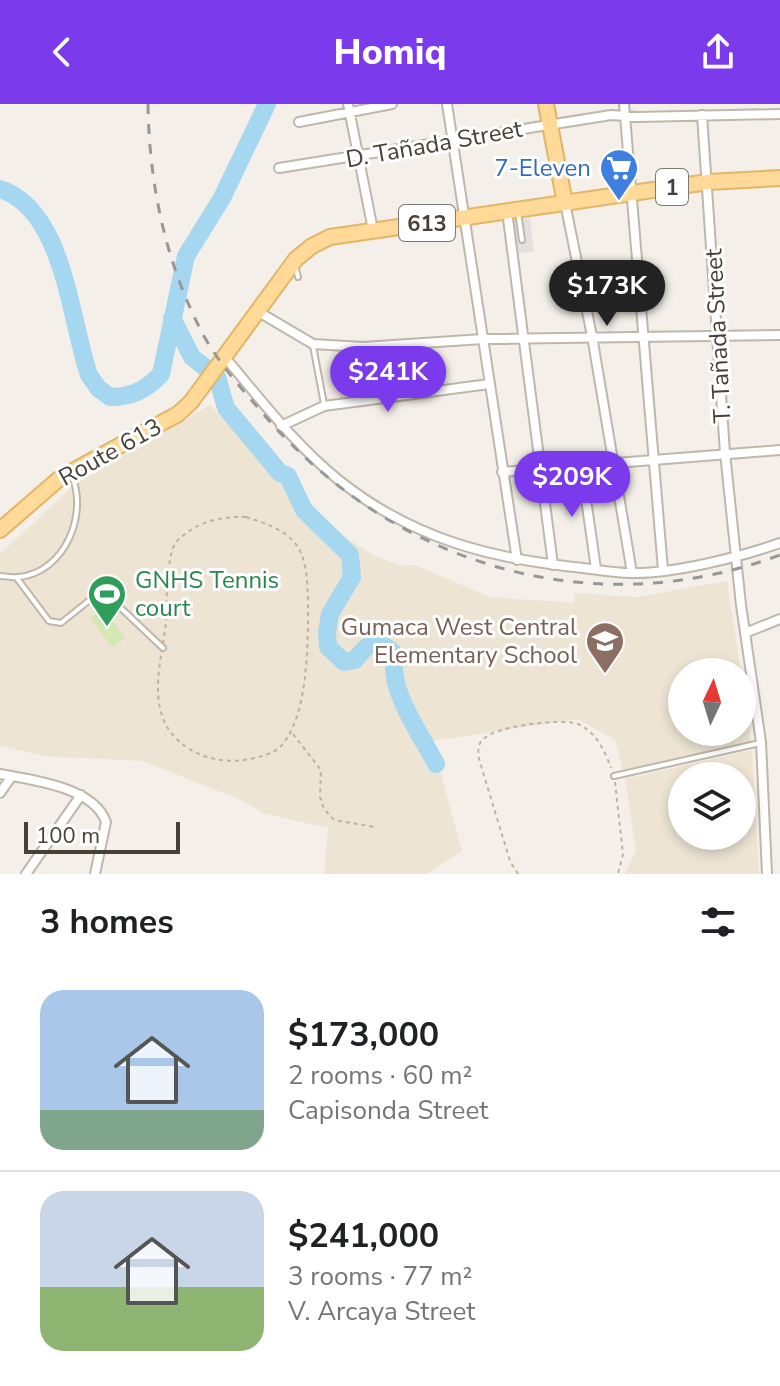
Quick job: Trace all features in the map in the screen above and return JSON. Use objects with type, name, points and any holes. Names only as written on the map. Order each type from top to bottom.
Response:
[{"type":"main road","points":[[546,104],[565,203]]},
{"type":"main road","name":"1","points":[[565,203],[708,182],[780,178]]},
{"type":"main road","name":"613","points":[[224,356],[257,311],[296,270],[312,246],[330,237],[565,203]]},
{"type":"main road","name":"Route 613","points":[[0,530],[70,472],[169,420],[191,402],[224,356]]},
{"type":"street","points":[[299,122],[349,108],[392,104]]},
{"type":"street","points":[[447,104],[517,560]]},
{"type":"street","points":[[624,104],[663,570]]},
{"type":"street","points":[[349,108],[373,230]]},
{"type":"street","name":"D. Tañada Street","points":[[279,168],[625,114],[638,117],[780,114]]},
{"type":"street","name":"T. Tañada Street","points":[[702,115],[725,453],[745,633],[761,742],[767,874]]},
{"type":"street","points":[[565,203],[592,336],[632,573]]},
{"type":"street","points":[[513,211],[553,565]]},
{"type":"street","points":[[257,311],[313,344],[376,347],[525,337],[780,335]]},
{"type":"street","points":[[224,356],[281,426],[341,481],[407,523],[442,540],[485,554],[517,560],[632,573],[736,557],[780,543]]},
{"type":"street","points":[[281,426],[324,406],[489,384]]},
{"type":"street","points":[[502,472],[780,450]]},
{"type":"street","points":[[581,464],[596,569]]},
{"type":"street","points":[[745,633],[780,619]]},
{"type":"street","points":[[0,774],[64,788],[81,795],[104,816],[106,822],[95,874]]},
{"type":"street","points":[[0,793],[12,776]]},
{"type":"street","points":[[26,874],[81,795]]},
{"type":"lane","points":[[513,211],[522,240]]},
{"type":"lane","points":[[313,344],[324,406]]},
{"type":"lane","points":[[0,576],[16,577],[41,570],[65,548],[76,511],[75,484],[70,472]]},
{"type":"lane","points":[[16,577],[49,621],[61,623],[96,595],[106,594],[163,648]]},
{"type":"lane","points":[[614,776],[761,742]]},
{"type":"path","points":[[235,517],[259,521],[284,533],[300,546],[307,580],[308,630],[299,709],[283,745],[270,754],[248,760],[223,761],[185,747],[164,722],[159,708],[163,648],[172,549],[188,531],[208,522],[235,517]]},
{"type":"path","points":[[518,874],[510,861],[478,747],[483,738],[497,730],[563,721],[576,723],[587,730],[604,750],[614,776],[623,854],[618,874]]},
{"type":"path","points":[[291,732],[321,770],[320,797],[324,809],[334,820],[375,827]]},
{"type":"shaded area","points":[[530,218],[534,251],[517,254],[513,220]]},
{"type":"shaded area","points":[[210,405],[319,520],[373,555],[402,566],[415,565],[490,597],[574,603],[575,593],[636,597],[727,581],[739,658],[668,658],[668,746],[733,746],[623,770],[615,740],[578,719],[432,741],[462,851],[426,874],[324,874],[328,828],[263,813],[241,800],[143,761],[45,756],[0,746],[0,554],[75,484]]},
{"type":"shaded area","points":[[752,750],[753,762],[699,762]]},
{"type":"shaded area","points":[[668,769],[668,850],[756,850],[756,821],[759,874],[625,874],[636,850],[625,779]]},
{"type":"green space","name":"GNHS Tennis court","points":[[104,609],[125,638],[112,647],[90,618]]},
{"type":"waterway","points":[[0,189],[21,200],[38,219],[51,242],[89,375],[98,388],[110,397],[132,394],[161,374],[186,256],[222,198],[267,104]]},
{"type":"waterway","points":[[172,318],[192,357],[217,377],[226,408],[280,473],[288,476],[304,510],[350,555],[352,577],[330,614],[328,647],[344,662],[355,660],[369,645],[374,644],[384,646],[396,655],[394,667],[400,696],[436,764]]},
{"type":"railway","points":[[148,104],[152,165],[162,224],[180,282],[205,338],[260,410],[312,463],[369,508],[431,542],[497,567],[566,581],[637,584],[708,575],[780,555]]},
{"type":"place","name":"7-Eleven","points":[[619,202]]},
{"type":"place","name":"GNHS Tennis court","points":[[107,628]]},
{"type":"place","name":"Gumaca West Central Elementary School","points":[[605,675]]}]
